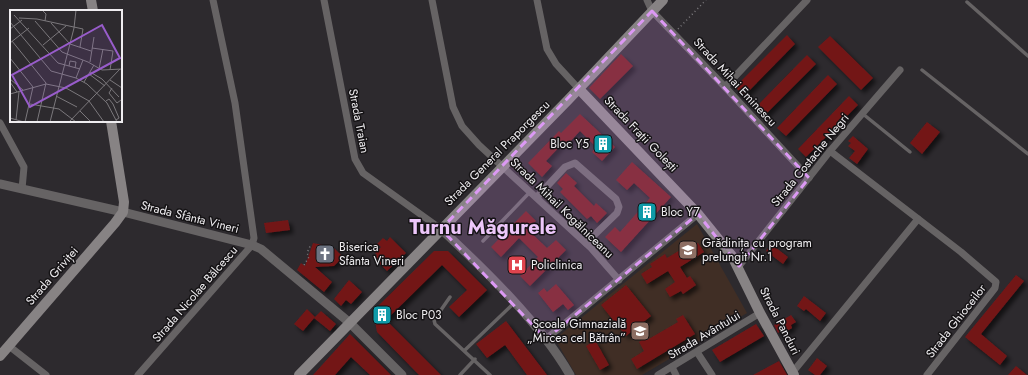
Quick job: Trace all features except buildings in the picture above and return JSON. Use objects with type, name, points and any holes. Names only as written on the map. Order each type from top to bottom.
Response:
[{"type":"main road","points":[[91,0],[93,10]]},
{"type":"main road","name":"Strada General Praporgescu","points":[[299,375],[663,0]]},
{"type":"main road","name":"Strada Frații Golești","points":[[579,88],[698,214],[726,247],[739,266],[744,278]]},
{"type":"main road","points":[[111,122],[124,202],[123,212]]},
{"type":"main road","name":"Strada Griviței","points":[[0,356],[123,212]]},
{"type":"main road","name":"Strada Panduri","points":[[744,278],[760,314],[793,374]]},
{"type":"street","name":"Strada Nicolae Bălcescu","points":[[138,375],[252,245],[254,238],[254,228],[235,103],[213,0]]},
{"type":"street","name":"Strada Traian","points":[[324,0],[355,159],[358,166],[363,173],[441,229]]},
{"type":"street","name":"Strada Mihail Kogălniceanu","points":[[432,0],[453,107],[457,116],[470,135],[586,243],[619,280]]},
{"type":"street","name":"Strada Frații Golești","points":[[537,0],[547,49],[556,64],[579,88]]},
{"type":"street","name":"Strada Mihai Eminescu","points":[[647,0],[652,11],[809,178]]},
{"type":"street","points":[[725,87],[807,0]]},
{"type":"street","name":"Strada Costache Negri","points":[[739,266],[830,151],[900,70]]},
{"type":"street","points":[[0,122],[24,167],[22,189]]},
{"type":"street","points":[[793,374],[918,219],[830,151]]},
{"type":"street","points":[[537,197],[564,168],[575,163],[616,199],[619,207],[617,213],[586,243]]},
{"type":"street","name":"Strada Sfânta Vineri","points":[[0,184],[123,212],[252,245],[261,250],[350,323],[402,375]]},
{"type":"street","points":[[546,339],[698,214]]},
{"type":"street","name":"Strada Ghioceilor","points":[[918,219],[996,282],[996,288],[927,375]]},
{"type":"street","points":[[441,229],[514,303],[546,339],[570,375]]},
{"type":"street","name":"Strada Avântului","points":[[658,375],[760,314]]},
{"type":"street","points":[[9,346],[46,375]]},
{"type":"street","points":[[697,352],[712,375]]},
{"type":"street","points":[[672,367],[676,375]]},
{"type":"lane","points":[[967,2],[1028,56]]},
{"type":"lane","points":[[922,70],[1028,154]]},
{"type":"lane","points":[[862,114],[910,152]]},
{"type":"lane","points":[[482,241],[530,191]]},
{"type":"lane","points":[[450,297],[434,320],[435,324],[475,359],[490,375]]},
{"type":"lane","points":[[465,350],[514,303]]},
{"type":"lane","points":[[460,375],[475,359]]},
{"type":"path","points":[[674,34],[706,0]]},
{"type":"path","points":[[304,265],[309,257],[307,253],[311,244]]},
{"type":"highlighted area","points":[[652,11],[809,178],[739,266],[698,214],[546,339],[441,229]]},
{"type":"shaded area","name":"Școala Gimnazială „Mircea cel Bătrân”","points":[[697,224],[747,313],[642,375],[576,375],[555,339]]},
{"type":"place","name":"Bloc Y5","points":[[603,144]]},
{"type":"place","name":"Bloc Y7","points":[[647,212]]},
{"type":"place","name":"Grădinița cu program prelungit Nr.1","points":[[688,250]]},
{"type":"place","name":"Biserica Sfânta Vineri","points":[[325,254]]},
{"type":"place","name":"Policlinica","points":[[517,265]]},
{"type":"place","name":"Bloc P03","points":[[382,315]]},
{"type":"place","name":"Școala Gimnazială „Mircea cel Bătrân”","points":[[640,331]]},
{"type":"district","name":"Turnu Măgurele","points":[[483,227]]}]
